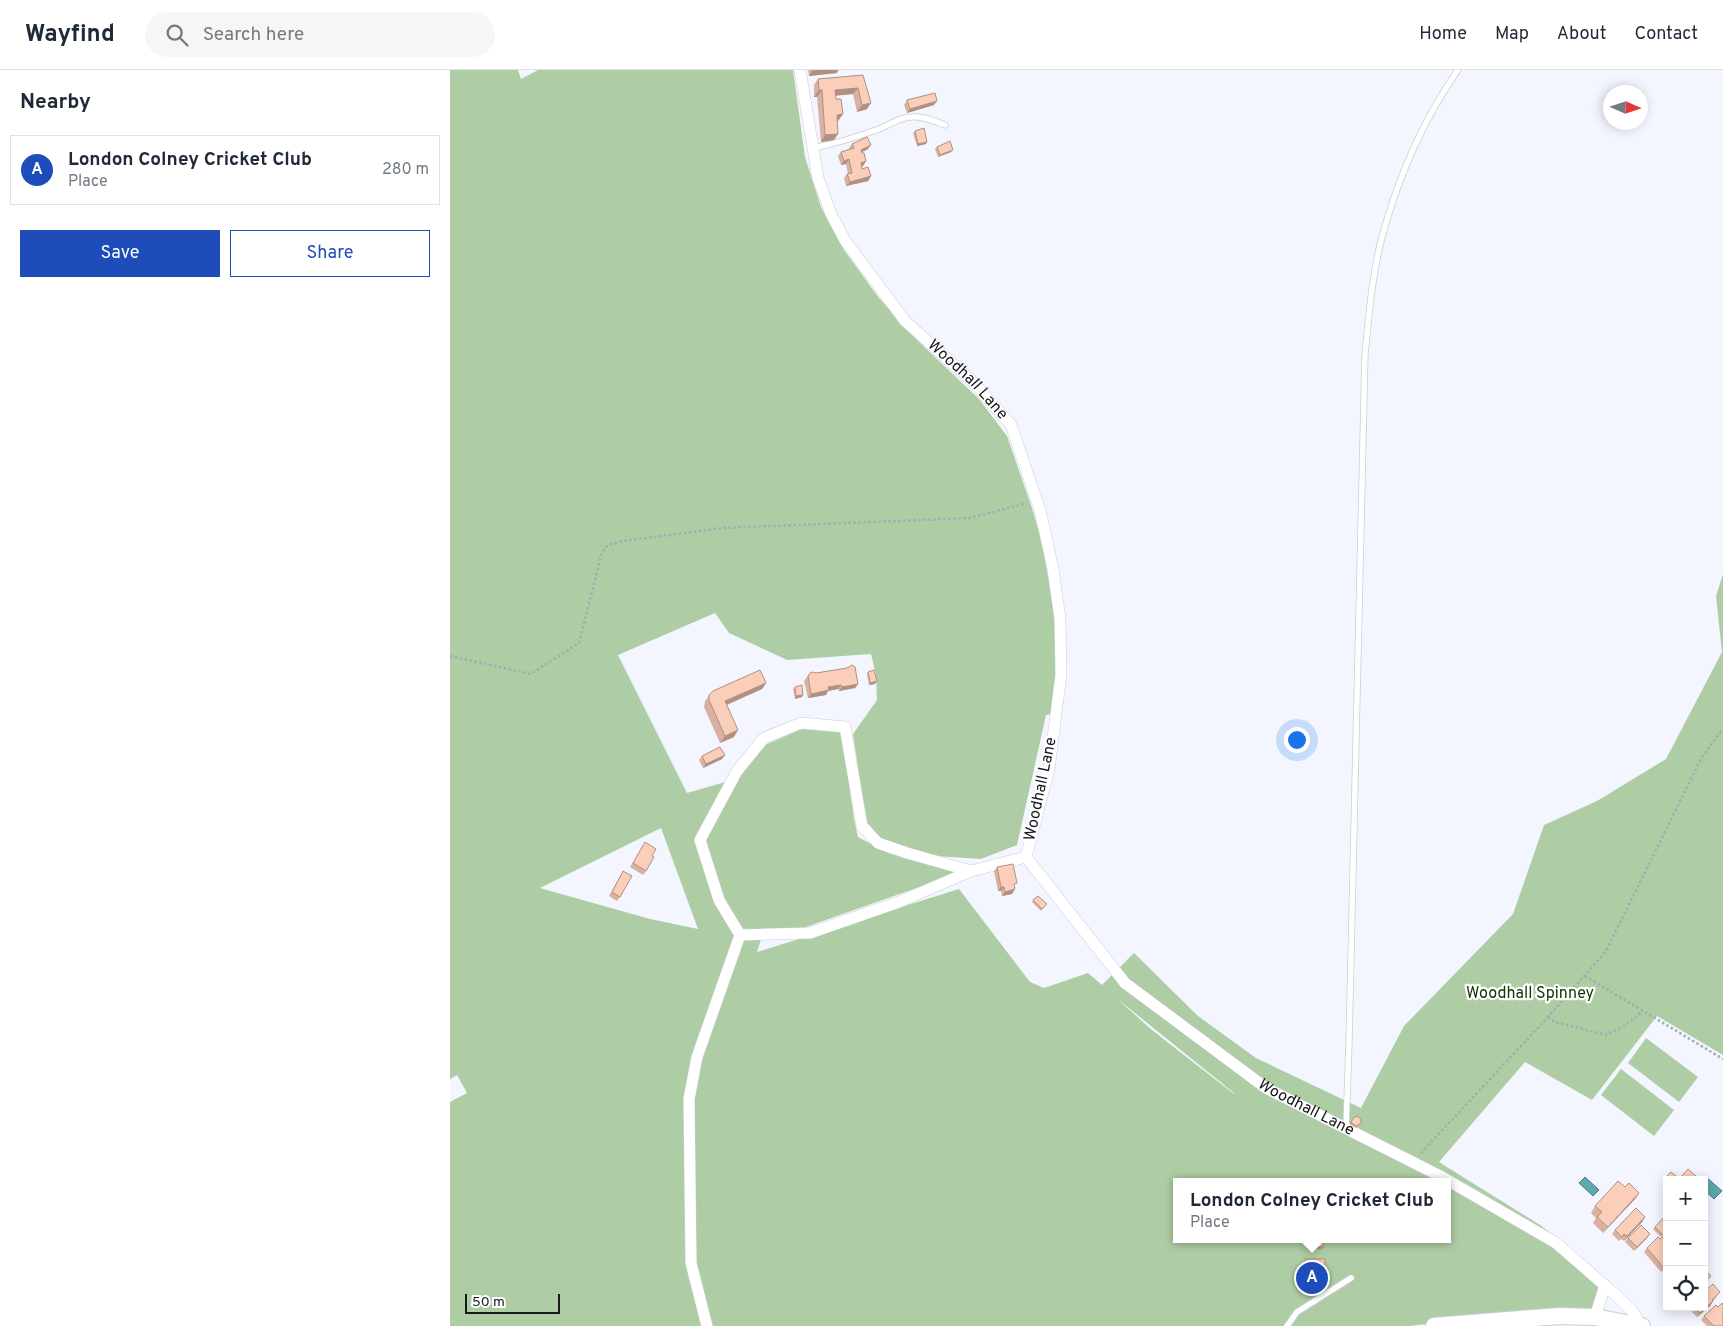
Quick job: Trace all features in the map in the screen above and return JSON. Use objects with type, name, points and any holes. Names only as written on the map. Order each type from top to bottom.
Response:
[{"type":"main road","points":[[1434,1326],[1559,1316],[1595,1317],[1641,1325]]},
{"type":"street","name":"Woodhall Lane","points":[[800,70],[818,178],[831,214],[846,242],[905,321],[973,382],[1011,425],[1037,500],[1053,569],[1060,619],[1061,675],[1049,769],[1026,857],[1125,983],[1266,1088],[1445,1178]]},
{"type":"street","points":[[740,935],[719,900],[700,840],[737,771],[764,738],[801,723],[845,727],[862,826],[878,843],[971,871]]},
{"type":"street","points":[[740,935],[810,933],[899,902],[971,871],[1026,857]]},
{"type":"street","points":[[707,1326],[691,1263],[689,1099],[697,1057],[740,935]]},
{"type":"street","name":"Woodhall Lane","points":[[1451,1181],[1556,1243],[1634,1313],[1641,1325]]},
{"type":"street","points":[[1595,1317],[1604,1285]]},
{"type":"lane","points":[[1346,1128],[1365,354],[1371,293],[1382,237],[1403,175],[1425,122],[1458,70]]},
{"type":"lane","points":[[812,148],[836,144],[900,119],[910,117],[928,119],[944,125]]},
{"type":"lane","points":[[1287,1326],[1297,1312],[1351,1278]]},
{"type":"path","points":[[450,656],[531,674],[580,643],[602,552],[608,545],[722,528],[970,518],[1037,500]]},
{"type":"path","points":[[1412,1162],[1548,1017],[1606,951],[1702,757],[1723,729]]},
{"type":"path","points":[[1585,976],[1723,1059]]},
{"type":"path","points":[[1548,1017],[1555,1022],[1606,1035],[1624,1026],[1643,1011]]},
{"type":"green space","name":"Woodhall Spinney","points":[[450,70],[518,70],[521,79],[538,70],[793,70],[805,157],[821,207],[844,250],[879,298],[919,342],[979,399],[1007,436],[1042,542],[1055,616],[1057,666],[1052,714],[1046,715],[1017,845],[981,859],[936,856],[882,840],[866,821],[853,734],[877,700],[876,675],[871,654],[787,660],[729,633],[715,613],[618,655],[687,793],[739,778],[765,745],[802,729],[842,732],[858,837],[888,853],[962,872],[803,928],[764,930],[757,952],[959,889],[1030,982],[1044,988],[1088,973],[1102,985],[1134,953],[1198,1016],[1256,1058],[1361,1108],[1404,1026],[1513,914],[1544,825],[1597,801],[1666,759],[1722,652],[1716,596],[1723,574],[1723,1055],[1657,1016],[1592,1100],[1525,1062],[1439,1162],[1540,1225],[1562,1242],[1599,1286],[1595,1309],[1518,1313],[1410,1326],[450,1326],[450,1102],[467,1093],[457,1075],[450,1079]],"holes":[[[661,828],[698,929],[650,919],[540,888]],[[1115,997],[1234,1093],[1234,1094],[1152,1030]]]},
{"type":"green space","points":[[1646,1038],[1698,1077],[1679,1102],[1628,1063]]},
{"type":"green space","points":[[1621,1069],[1674,1110],[1654,1136],[1601,1095]]},
{"type":"water","points":[[1585,1177],[1599,1190],[1593,1196],[1579,1183]]},
{"type":"water","points":[[1708,1179],[1722,1191],[1714,1199],[1708,1194]]},
{"type":"building","points":[[863,75],[871,103],[862,105],[858,88],[835,90],[836,99],[841,99],[843,114],[837,115],[838,134],[825,135],[822,90],[819,90],[818,79]]},
{"type":"building","points":[[935,93],[937,101],[910,109],[907,100]]},
{"type":"building","points":[[924,128],[927,142],[918,144],[915,131]]},
{"type":"building","points":[[867,137],[871,145],[861,150],[866,161],[861,163],[862,169],[868,167],[871,176],[850,182],[847,174],[852,173],[849,159],[844,161],[841,152],[854,148],[852,144]]},
{"type":"building","points":[[950,141],[953,150],[940,155],[937,147]]},
{"type":"building","points":[[852,665],[855,667],[858,684],[828,687],[829,690],[811,694],[808,676],[810,673],[847,668]]},
{"type":"building","points":[[760,670],[766,683],[725,701],[738,730],[725,736],[709,700],[709,695],[713,691]]},
{"type":"building","points":[[874,670],[877,681],[870,683],[868,672]]},
{"type":"building","points":[[802,685],[803,695],[796,696],[795,687]]},
{"type":"building","points":[[720,747],[725,755],[706,764],[702,756]]},
{"type":"building","points":[[645,842],[656,849],[646,871],[633,863]]},
{"type":"building","points":[[1013,864],[1017,883],[1014,884],[1015,889],[1005,892],[1004,887],[1001,887],[997,867]]},
{"type":"building","points":[[623,871],[632,876],[620,897],[612,892]]},
{"type":"building","points":[[1038,896],[1047,904],[1042,909],[1033,900]]},
{"type":"building","points":[[1357,1116],[1361,1119],[1361,1123],[1357,1126],[1351,1123],[1353,1118]]},
{"type":"building","points":[[1688,1169],[1696,1176],[1682,1176]]},
{"type":"building","points":[[1671,1172],[1676,1176],[1667,1176]]},
{"type":"building","points":[[1618,1181],[1625,1187],[1629,1183],[1639,1193],[1608,1227],[1597,1217],[1602,1212],[1595,1206]]},
{"type":"building","points":[[1636,1208],[1645,1217],[1627,1236],[1624,1234],[1622,1237],[1615,1230]]},
{"type":"building","points":[[1663,1218],[1663,1235],[1655,1227]]},
{"type":"building","points":[[1641,1225],[1650,1234],[1637,1247],[1628,1238]]},
{"type":"building","points":[[1658,1237],[1660,1239],[1663,1237],[1663,1267],[1647,1248]]},
{"type":"building","points":[[1308,1243],[1323,1243],[1323,1247],[1308,1247]]},
{"type":"building","points":[[1305,1259],[1325,1259],[1325,1288],[1305,1288]]},
{"type":"building","points":[[1713,1284],[1720,1292],[1708,1306],[1708,1288]]},
{"type":"building","points":[[1722,1303],[1723,1326],[1714,1326],[1704,1316],[1716,1305],[1718,1307]]},
{"type":"place","name":"London Colney Cricket Club","points":[[1312,1278]]}]
